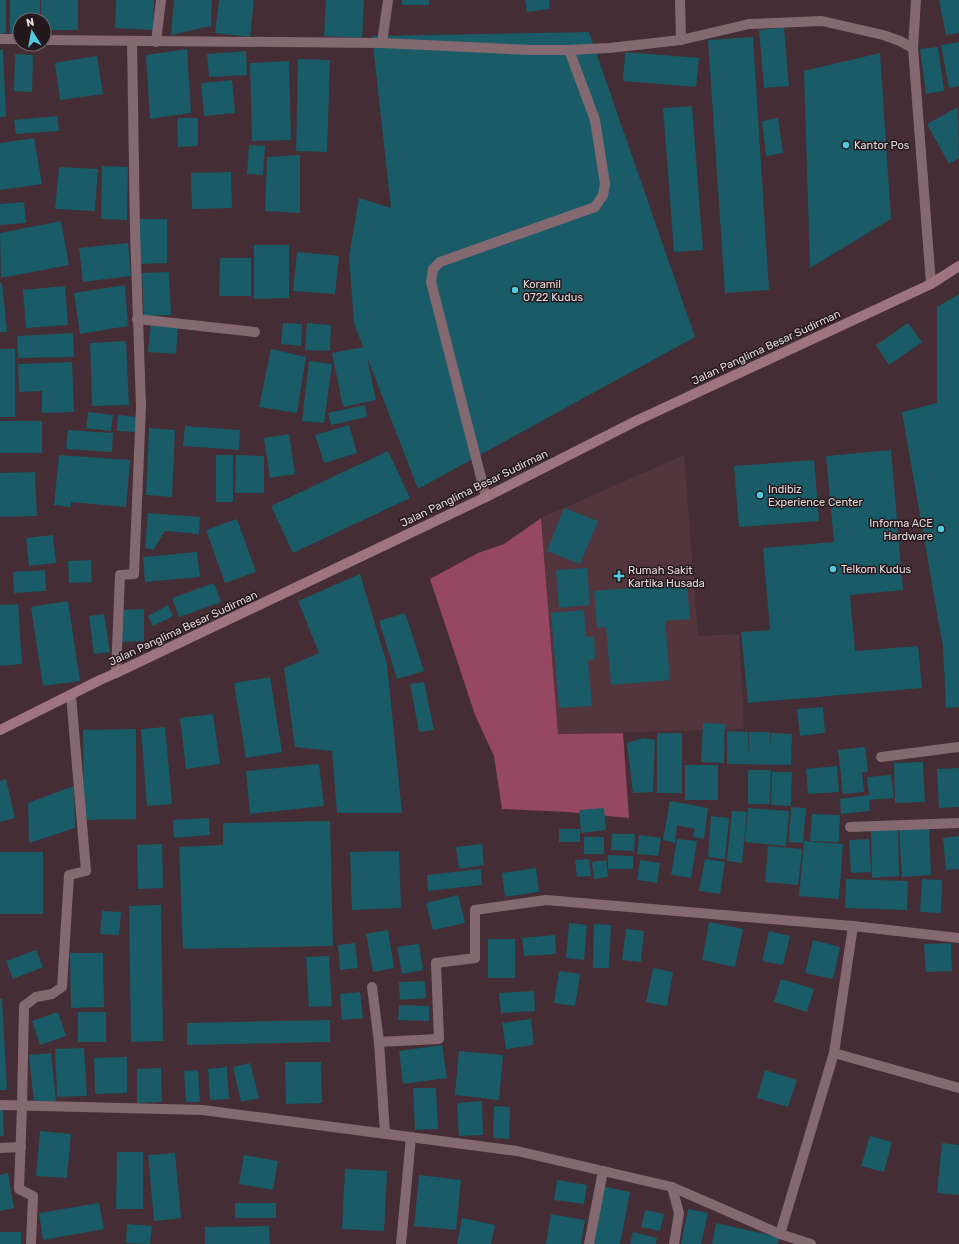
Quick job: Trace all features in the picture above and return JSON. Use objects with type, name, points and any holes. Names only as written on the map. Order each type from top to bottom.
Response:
[{"type":"main road","name":"Jalan Panglima Besar Sudirman","points":[[0,730],[100,680],[116,674],[486,497],[638,420],[931,284],[959,266]]},
{"type":"street","points":[[156,42],[161,0]]},
{"type":"street","points":[[382,43],[388,0]]},
{"type":"street","points":[[680,0],[681,40]]},
{"type":"street","points":[[916,0],[913,48],[931,284]]},
{"type":"street","points":[[52,40],[382,43],[531,50],[569,50],[609,48],[681,40],[749,24],[822,21],[883,35],[900,41],[913,48]]},
{"type":"street","points":[[0,39],[12,39]]},
{"type":"street","points":[[116,674],[120,575],[134,574],[141,406],[137,319],[132,41]]},
{"type":"street","points":[[486,497],[431,282],[433,269],[440,262],[595,207],[603,195],[605,184],[595,120],[569,50]]},
{"type":"street","points":[[137,319],[255,332]]},
{"type":"street","points":[[31,1244],[34,1196],[19,1189],[24,1006],[36,997],[52,994],[62,987],[69,875],[86,871],[71,695]]},
{"type":"street","points":[[881,757],[959,747]]},
{"type":"street","points":[[850,827],[959,824]]},
{"type":"street","points":[[379,1042],[439,1039],[436,963],[475,958],[475,910],[546,900],[853,926],[959,938]]},
{"type":"street","points":[[780,1234],[834,1053],[853,926]]},
{"type":"street","points":[[372,987],[379,1042],[385,1134]]},
{"type":"street","points":[[834,1053],[959,1088]]},
{"type":"street","points":[[0,1106],[203,1110],[517,1151],[672,1187],[780,1234],[811,1244]]},
{"type":"street","points":[[401,1244],[411,1137]]},
{"type":"street","points":[[0,1148],[21,1147]]},
{"type":"street","points":[[589,1244],[603,1172]]},
{"type":"street","points":[[672,1187],[680,1213],[674,1244]]},
{"type":"shaded area","name":"Rumah Sakit Kartika Husada","points":[[684,455],[698,636],[739,634],[744,729],[558,734],[541,518]]},
{"type":"shaded area","points":[[541,518],[558,734],[623,733],[629,818],[568,812],[502,809],[494,756],[475,715],[430,579],[478,553],[504,544]]},
{"type":"building","points":[[0,0],[6,0],[6,33],[0,34]]},
{"type":"building","points":[[10,0],[40,0],[40,12],[12,12],[12,35],[10,35]]},
{"type":"building","points":[[41,0],[78,0],[78,30],[52,30],[52,12],[41,12]]},
{"type":"building","points":[[116,0],[154,0],[153,30],[115,28]]},
{"type":"building","points":[[174,0],[212,0],[211,26],[171,35]]},
{"type":"building","points":[[219,0],[254,0],[250,37],[215,33]]},
{"type":"building","points":[[326,0],[364,0],[362,38],[324,36]]},
{"type":"building","points":[[402,0],[429,0],[429,5],[402,5]]},
{"type":"building","points":[[525,0],[549,0],[550,9],[527,12]]},
{"type":"building","points":[[939,0],[959,0],[959,33],[946,35]]},
{"type":"building","points":[[784,27],[789,86],[764,88],[759,30]]},
{"type":"building","name":"Koramil 0722 Kudus","points":[[589,32],[695,337],[418,489],[367,357],[376,400],[343,407],[332,353],[363,347],[354,323],[349,256],[359,198],[391,208],[372,36]]},
{"type":"building","points":[[753,37],[769,290],[725,293],[708,40]]},
{"type":"building","points":[[959,42],[959,86],[949,88],[941,45]]},
{"type":"building","points":[[938,47],[944,91],[926,94],[920,49]]},
{"type":"building","points":[[187,49],[191,113],[150,119],[146,55]]},
{"type":"building","points":[[0,50],[3,50],[6,117],[0,117]]},
{"type":"building","points":[[246,51],[247,75],[209,77],[207,54]]},
{"type":"building","points":[[625,52],[699,58],[696,87],[623,81]]},
{"type":"building","name":"Kantor Pos","points":[[880,53],[891,219],[810,268],[804,71]]},
{"type":"building","points":[[15,54],[33,55],[32,92],[14,91]]},
{"type":"building","points":[[97,56],[103,94],[60,100],[55,63]]},
{"type":"building","points":[[298,59],[330,60],[327,152],[296,151]]},
{"type":"building","points":[[289,61],[291,140],[252,141],[250,63]]},
{"type":"building","points":[[232,80],[235,113],[204,116],[201,83]]},
{"type":"building","points":[[692,106],[703,250],[674,252],[663,108]]},
{"type":"building","points":[[958,107],[959,158],[949,164],[927,124]]},
{"type":"building","points":[[57,116],[59,131],[16,134],[14,120]]},
{"type":"building","points":[[177,118],[198,118],[198,146],[178,147]]},
{"type":"building","points":[[778,118],[783,153],[766,156],[762,121]]},
{"type":"building","points":[[34,138],[42,184],[0,190],[0,143]]},
{"type":"building","points":[[249,145],[265,146],[263,175],[247,174]]},
{"type":"building","points":[[300,155],[300,213],[265,211],[267,157]]},
{"type":"building","points":[[102,166],[128,167],[127,220],[101,219]]},
{"type":"building","points":[[59,167],[98,169],[95,211],[55,209]]},
{"type":"building","points":[[231,172],[232,208],[192,209],[191,173]]},
{"type":"building","points":[[24,202],[26,223],[0,225],[0,204]]},
{"type":"building","points":[[139,219],[167,219],[167,263],[140,264]]},
{"type":"building","points":[[61,221],[69,265],[1,278],[0,233]]},
{"type":"building","points":[[128,243],[131,276],[83,282],[79,248]]},
{"type":"building","points":[[254,245],[289,245],[289,298],[254,299]]},
{"type":"building","points":[[297,252],[339,256],[335,294],[293,291]]},
{"type":"building","points":[[220,258],[251,258],[251,296],[219,296]]},
{"type":"building","points":[[169,272],[171,315],[144,316],[142,273]]},
{"type":"building","points":[[0,283],[2,283],[7,332],[0,332]]},
{"type":"building","points":[[125,285],[128,326],[80,334],[74,293]]},
{"type":"building","points":[[65,286],[68,325],[26,328],[23,290]]},
{"type":"building","name":"Informa ACE Hardware","points":[[959,294],[959,707],[946,708],[943,647],[902,412],[937,403],[937,307]]},
{"type":"building","points":[[283,323],[302,324],[301,346],[281,344]]},
{"type":"building","points":[[307,323],[331,325],[330,351],[305,350]]},
{"type":"building","points":[[908,323],[922,342],[889,365],[876,345]]},
{"type":"building","points":[[151,324],[178,326],[176,354],[148,352]]},
{"type":"building","points":[[73,333],[74,357],[18,358],[17,336]]},
{"type":"building","points":[[126,341],[129,405],[92,406],[90,343]]},
{"type":"building","points":[[0,349],[15,349],[15,417],[0,417]]},
{"type":"building","points":[[271,349],[306,357],[297,413],[259,407]]},
{"type":"building","points":[[309,361],[332,364],[324,423],[302,421]]},
{"type":"building","points":[[72,362],[74,412],[42,413],[42,391],[19,392],[18,364]]},
{"type":"building","points":[[365,405],[367,417],[331,425],[328,413]]},
{"type":"building","points":[[88,412],[113,415],[111,431],[86,428]]},
{"type":"building","points":[[118,415],[138,417],[137,432],[117,431]]},
{"type":"building","points":[[0,421],[42,421],[42,453],[0,453]]},
{"type":"building","points":[[349,425],[357,453],[324,463],[315,435]]},
{"type":"building","points":[[185,426],[240,430],[239,450],[183,446]]},
{"type":"building","points":[[149,428],[175,430],[172,497],[146,495]]},
{"type":"building","points":[[68,430],[113,433],[112,452],[66,449]]},
{"type":"building","points":[[289,434],[295,474],[270,478],[264,438]]},
{"type":"building","name":"Telkom Kudus","points":[[891,450],[903,590],[850,595],[855,651],[918,646],[922,688],[748,703],[741,632],[770,630],[763,548],[834,542],[826,456]]},
{"type":"building","points":[[388,451],[410,498],[293,553],[271,506]]},
{"type":"building","points":[[59,455],[130,460],[126,507],[71,502],[71,507],[54,505]]},
{"type":"building","points":[[216,455],[233,455],[233,502],[216,502]]},
{"type":"building","points":[[236,455],[264,456],[264,493],[235,493]]},
{"type":"building","points":[[814,460],[819,521],[739,527],[734,466]]},
{"type":"building","points":[[35,472],[37,516],[0,517],[0,473]]},
{"type":"building","points":[[564,508],[598,521],[580,564],[547,551]]},
{"type":"building","points":[[148,513],[200,517],[199,534],[165,531],[153,550],[145,548]]},
{"type":"building","points":[[237,519],[256,572],[225,583],[206,530]]},
{"type":"building","points":[[53,535],[56,563],[29,566],[26,538]]},
{"type":"building","points":[[197,552],[200,577],[145,582],[143,557]]},
{"type":"building","points":[[91,560],[92,582],[69,583],[68,561]]},
{"type":"building","points":[[587,568],[590,605],[559,608],[556,570]]},
{"type":"building","points":[[45,570],[46,591],[14,593],[13,572]]},
{"type":"building","points":[[360,574],[387,664],[402,813],[337,813],[332,751],[295,747],[284,668],[319,653],[298,601]]},
{"type":"building","points":[[214,583],[221,602],[179,617],[172,598]]},
{"type":"building","points":[[687,583],[690,619],[665,621],[670,680],[611,685],[606,627],[597,628],[594,591]]},
{"type":"building","points":[[68,601],[80,681],[43,686],[31,607]]},
{"type":"building","points":[[18,604],[22,664],[0,666],[0,605]]},
{"type":"building","points":[[168,605],[173,616],[153,626],[148,616]]},
{"type":"building","points":[[144,609],[144,641],[122,642],[121,610]]},
{"type":"building","points":[[584,610],[586,637],[594,636],[595,659],[588,660],[592,706],[559,708],[551,613]]},
{"type":"building","points":[[405,613],[424,671],[397,679],[379,621]]},
{"type":"building","points":[[104,614],[110,652],[94,654],[89,616]]},
{"type":"building","points":[[270,677],[282,752],[246,758],[234,683]]},
{"type":"building","points":[[424,682],[434,730],[419,732],[410,684]]},
{"type":"building","points":[[823,707],[825,733],[800,736],[797,709]]},
{"type":"building","points":[[213,714],[220,764],[186,769],[180,718]]},
{"type":"building","points":[[703,723],[725,724],[724,763],[701,762]]},
{"type":"building","points":[[165,727],[172,804],[147,806],[141,729]]},
{"type":"building","points":[[136,729],[136,819],[84,820],[83,730]]},
{"type":"building","points":[[727,731],[748,732],[748,758],[749,732],[770,732],[770,747],[771,733],[792,734],[791,765],[727,764]]},
{"type":"building","points":[[657,733],[682,733],[682,793],[657,793]]},
{"type":"building","points":[[643,738],[655,740],[653,792],[633,793],[627,743]]},
{"type":"building","points":[[865,747],[868,772],[862,772],[864,792],[843,794],[838,750]]},
{"type":"building","points":[[923,762],[925,802],[895,803],[894,763]]},
{"type":"building","points":[[319,764],[324,806],[250,814],[246,771]]},
{"type":"building","points":[[685,765],[718,765],[718,800],[685,800]]},
{"type":"building","points":[[837,766],[839,792],[808,794],[806,769]]},
{"type":"building","points":[[959,768],[959,807],[939,808],[937,769]]},
{"type":"building","points":[[748,770],[771,770],[770,804],[748,804]]},
{"type":"building","points":[[772,772],[792,772],[791,806],[771,805]]},
{"type":"building","points":[[891,775],[894,798],[869,800],[870,811],[841,814],[840,799],[869,795],[867,777]]},
{"type":"building","points":[[6,779],[15,818],[0,822],[0,781]]},
{"type":"building","points":[[74,786],[75,828],[29,843],[28,803]]},
{"type":"building","points":[[670,801],[708,808],[704,839],[693,837],[695,829],[677,825],[675,843],[663,840]]},
{"type":"building","points":[[791,807],[806,808],[803,843],[789,842]]},
{"type":"building","points":[[604,808],[606,830],[581,833],[579,810]]},
{"type":"building","points":[[748,808],[789,811],[786,846],[745,842]]},
{"type":"building","points":[[732,811],[747,812],[742,863],[727,861]]},
{"type":"building","points":[[812,814],[840,815],[839,842],[810,841]]},
{"type":"building","points":[[711,816],[729,818],[725,859],[708,857]]},
{"type":"building","points":[[209,818],[210,835],[174,838],[173,820]]},
{"type":"building","points":[[330,821],[333,946],[183,949],[179,847],[223,845],[223,823]]},
{"type":"building","points":[[929,826],[931,875],[902,877],[899,828]]},
{"type":"building","points":[[559,829],[580,829],[580,842],[559,842]]},
{"type":"building","points":[[871,829],[898,829],[899,876],[872,878]]},
{"type":"building","points":[[612,834],[635,834],[634,851],[611,850]]},
{"type":"building","points":[[639,835],[661,838],[658,856],[637,854]]},
{"type":"building","points":[[959,836],[959,869],[946,870],[943,838]]},
{"type":"building","points":[[584,837],[604,837],[604,854],[584,854]]},
{"type":"building","points":[[677,839],[697,841],[691,878],[671,875]]},
{"type":"building","points":[[869,839],[871,872],[851,873],[849,840]]},
{"type":"building","points":[[804,841],[843,844],[839,899],[799,896]]},
{"type":"building","points":[[162,844],[163,888],[138,889],[137,845]]},
{"type":"building","points":[[482,844],[484,865],[459,869],[456,847]]},
{"type":"building","points":[[768,846],[802,849],[798,885],[765,882]]},
{"type":"building","points":[[399,851],[401,908],[352,910],[350,852]]},
{"type":"building","points":[[0,852],[43,852],[43,914],[0,914]]},
{"type":"building","points":[[608,855],[633,856],[633,869],[608,869]]},
{"type":"building","points":[[589,859],[591,876],[577,877],[575,860]]},
{"type":"building","points":[[705,859],[725,862],[720,894],[699,891]]},
{"type":"building","points":[[606,860],[608,877],[594,879],[592,862]]},
{"type":"building","points":[[640,860],[660,863],[657,883],[637,880]]},
{"type":"building","points":[[536,868],[539,892],[505,897],[502,873]]},
{"type":"building","points":[[481,869],[482,885],[428,891],[427,875]]},
{"type":"building","points":[[846,879],[908,881],[907,910],[845,908]]},
{"type":"building","points":[[922,879],[942,880],[941,913],[920,912]]},
{"type":"building","points":[[458,895],[465,923],[433,930],[426,903]]},
{"type":"building","points":[[161,905],[163,1041],[131,1042],[129,906]]},
{"type":"building","points":[[102,911],[121,912],[119,935],[100,934]]},
{"type":"building","points":[[709,922],[743,929],[735,967],[702,960]]},
{"type":"building","points":[[569,923],[587,925],[584,960],[566,958]]},
{"type":"building","points":[[594,924],[611,925],[609,968],[593,968]]},
{"type":"building","points":[[626,929],[644,931],[641,962],[622,960]]},
{"type":"building","points":[[388,930],[394,968],[373,972],[366,934]]},
{"type":"building","points":[[769,931],[790,936],[783,965],[762,961]]},
{"type":"building","points":[[555,935],[556,954],[524,956],[522,938]]},
{"type":"building","points":[[488,939],[515,939],[515,978],[488,978]]},
{"type":"building","points":[[813,940],[840,947],[833,979],[805,973]]},
{"type":"building","points":[[355,943],[358,968],[340,970],[338,945]]},
{"type":"building","points":[[951,943],[952,971],[926,972],[924,944]]},
{"type":"building","points":[[419,944],[423,970],[402,974],[397,947]]},
{"type":"building","points":[[36,950],[43,967],[13,979],[6,961]]},
{"type":"building","points":[[70,953],[103,953],[104,1007],[71,1008]]},
{"type":"building","points":[[329,956],[332,1006],[309,1007],[306,957]]},
{"type":"building","points":[[653,968],[673,972],[667,1006],[646,1002]]},
{"type":"building","points":[[559,971],[580,974],[575,1006],[554,1003]]},
{"type":"building","points":[[781,979],[814,989],[807,1012],[774,1002]]},
{"type":"building","points":[[425,981],[426,998],[400,1000],[399,982]]},
{"type":"building","points":[[534,991],[535,1011],[501,1013],[499,993]]},
{"type":"building","points":[[360,992],[363,1018],[342,1020],[340,994]]},
{"type":"building","points":[[0,999],[2,999],[7,1090],[0,1090]]},
{"type":"building","points":[[399,1005],[429,1006],[429,1021],[398,1020]]},
{"type":"building","points":[[58,1012],[66,1036],[40,1045],[32,1021]]},
{"type":"building","points":[[78,1012],[106,1012],[106,1042],[78,1042]]},
{"type":"building","points":[[531,1019],[534,1045],[506,1049],[502,1023]]},
{"type":"building","points":[[330,1020],[330,1042],[187,1045],[187,1023]]},
{"type":"building","points":[[442,1045],[447,1078],[403,1084],[399,1051]]},
{"type":"building","points":[[84,1048],[87,1096],[57,1097],[55,1049]]},
{"type":"building","points":[[459,1051],[503,1055],[499,1100],[455,1095]]},
{"type":"building","points":[[51,1053],[56,1101],[34,1103],[29,1055]]},
{"type":"building","points":[[127,1057],[127,1093],[95,1094],[94,1058]]},
{"type":"building","points":[[285,1062],[321,1062],[322,1103],[286,1104]]},
{"type":"building","points":[[250,1063],[259,1098],[241,1102],[233,1067]]},
{"type":"building","points":[[227,1067],[229,1099],[210,1100],[208,1069]]},
{"type":"building","points":[[161,1068],[162,1102],[137,1103],[137,1069]]},
{"type":"building","points":[[198,1070],[200,1102],[186,1102],[184,1071]]},
{"type":"building","points":[[765,1070],[797,1080],[788,1107],[757,1098]]},
{"type":"building","points":[[413,1088],[436,1088],[438,1129],[415,1130]]},
{"type":"building","points":[[482,1101],[483,1135],[459,1136],[457,1103]]},
{"type":"building","points":[[494,1106],[510,1107],[509,1139],[493,1138]]},
{"type":"building","points":[[0,1109],[3,1109],[4,1136],[0,1136]]},
{"type":"building","points":[[40,1131],[71,1134],[67,1178],[36,1176]]},
{"type":"building","points":[[870,1136],[892,1142],[884,1172],[861,1166]]},
{"type":"building","points":[[942,1143],[959,1145],[959,1195],[937,1193]]},
{"type":"building","points":[[117,1152],[143,1152],[143,1209],[116,1209]]},
{"type":"building","points":[[175,1153],[181,1218],[154,1221],[148,1155]]},
{"type":"building","points":[[244,1155],[278,1161],[273,1190],[239,1184]]},
{"type":"building","points":[[345,1169],[387,1171],[384,1231],[342,1229]]},
{"type":"building","points":[[8,1173],[14,1208],[0,1211],[0,1175]]},
{"type":"building","points":[[419,1175],[461,1180],[456,1230],[414,1226]]},
{"type":"building","points":[[557,1180],[587,1185],[584,1204],[554,1200]]},
{"type":"building","points":[[601,1186],[630,1192],[620,1244],[590,1244]]},
{"type":"building","points":[[99,1203],[104,1229],[43,1240],[39,1213]]},
{"type":"building","points":[[235,1203],[276,1203],[276,1218],[235,1218]]},
{"type":"building","points":[[688,1209],[708,1213],[701,1244],[681,1244]]},
{"type":"building","points":[[645,1210],[664,1214],[660,1231],[641,1227]]},
{"type":"building","points":[[551,1214],[585,1220],[581,1244],[546,1244]]},
{"type":"building","points":[[462,1218],[495,1225],[491,1244],[457,1244]]},
{"type":"building","points":[[716,1223],[779,1237],[778,1244],[712,1244]]},
{"type":"building","points":[[127,1224],[152,1226],[150,1244],[126,1243]]},
{"type":"building","points":[[269,1226],[270,1244],[205,1244],[205,1227]]},
{"type":"building","points":[[0,1232],[21,1232],[21,1244],[0,1244]]},
{"type":"building","points":[[633,1232],[657,1238],[656,1244],[630,1244]]},
{"type":"place","name":"Kantor Pos","points":[[846,145]]},
{"type":"place","name":"Koramil 0722 Kudus","points":[[515,290]]},
{"type":"place","name":"Indibiz Experience Center","points":[[760,495]]},
{"type":"place","name":"Informa ACE Hardware","points":[[941,529]]},
{"type":"place","name":"Telkom Kudus","points":[[833,569]]},
{"type":"place","name":"Rumah Sakit Kartika Husada","points":[[619,576]]}]
